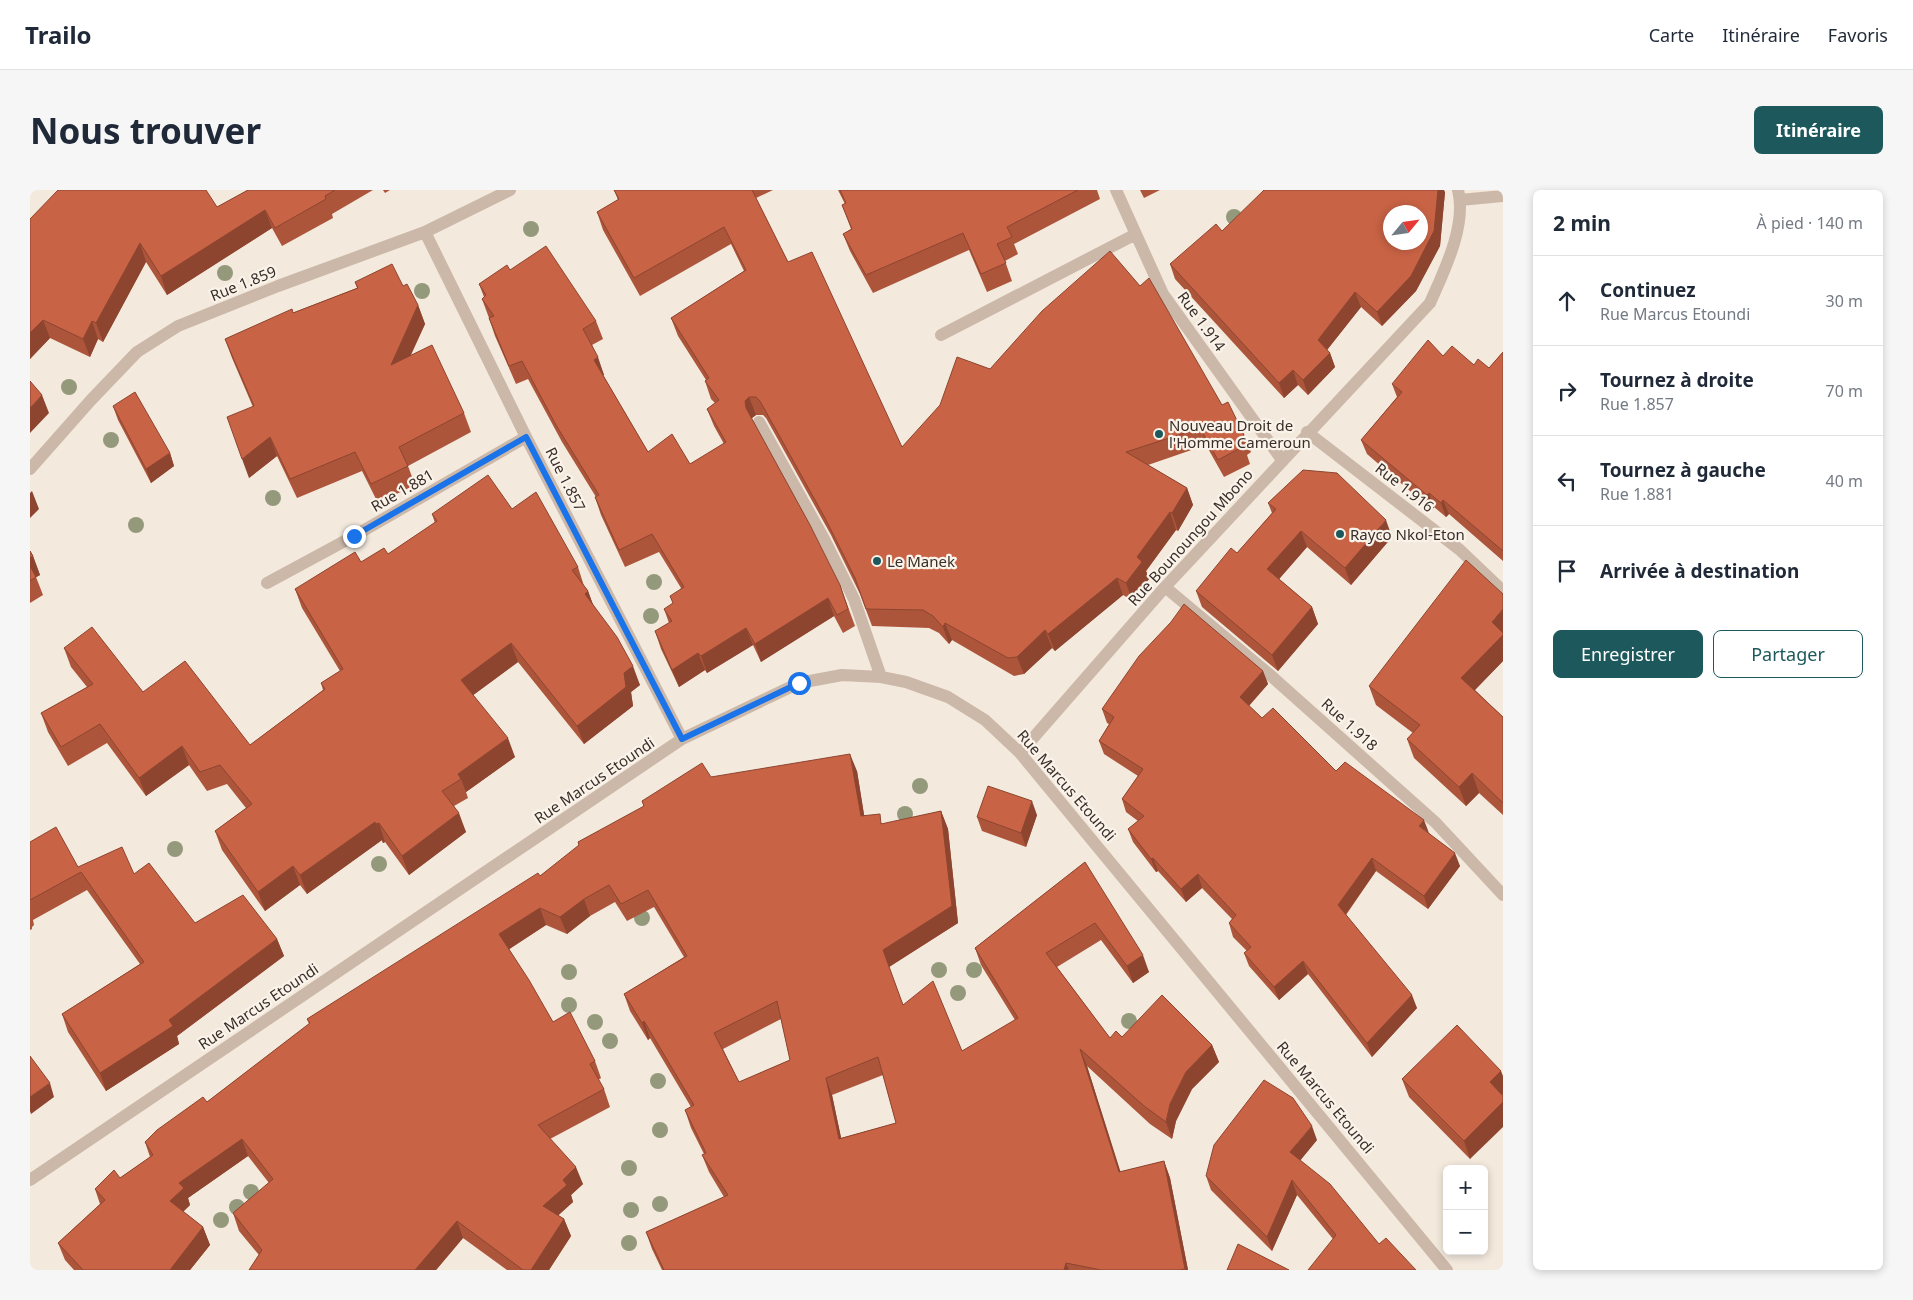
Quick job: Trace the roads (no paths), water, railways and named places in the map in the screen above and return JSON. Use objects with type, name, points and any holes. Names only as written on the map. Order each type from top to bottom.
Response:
[{"type":"street","name":"Rue 1.859","points":[[30,469],[91,400],[137,352],[178,326],[278,286],[425,232],[510,190]]},
{"type":"street","name":"Rue 1.914","points":[[1116,190],[1163,294],[1282,460]]},
{"type":"street","points":[[1459,195],[1503,196]]},
{"type":"street","name":"Rue Bounoungou Mbono","points":[[1020,752],[1164,587],[1307,432],[1430,303],[1453,252],[1459,195]]},
{"type":"street","name":"Rue 1.857","points":[[425,232],[526,437],[682,739]]},
{"type":"street","points":[[941,335],[1136,234]]},
{"type":"street","points":[[759,422],[824,539],[854,599],[881,677]]},
{"type":"street","name":"Rue 1.916","points":[[1307,432],[1460,550],[1503,591]]},
{"type":"street","name":"Rue 1.881","points":[[267,583],[354,536],[526,437]]},
{"type":"street","name":"Rue 1.918","points":[[1164,587],[1269,674],[1436,823],[1503,895]]},
{"type":"street","name":"Rue Marcus Etoundi","points":[[30,1180],[682,739],[799,683],[842,675],[881,677],[906,682],[948,697],[985,720],[1020,752],[1447,1270]]},
{"type":"place","name":"Nouveau Droit de l'Homme Cameroun","points":[[1159,434]]},
{"type":"place","name":"Rayco Nkol-Eton","points":[[1340,534]]},
{"type":"place","name":"Le Manek","points":[[877,561]]}]
